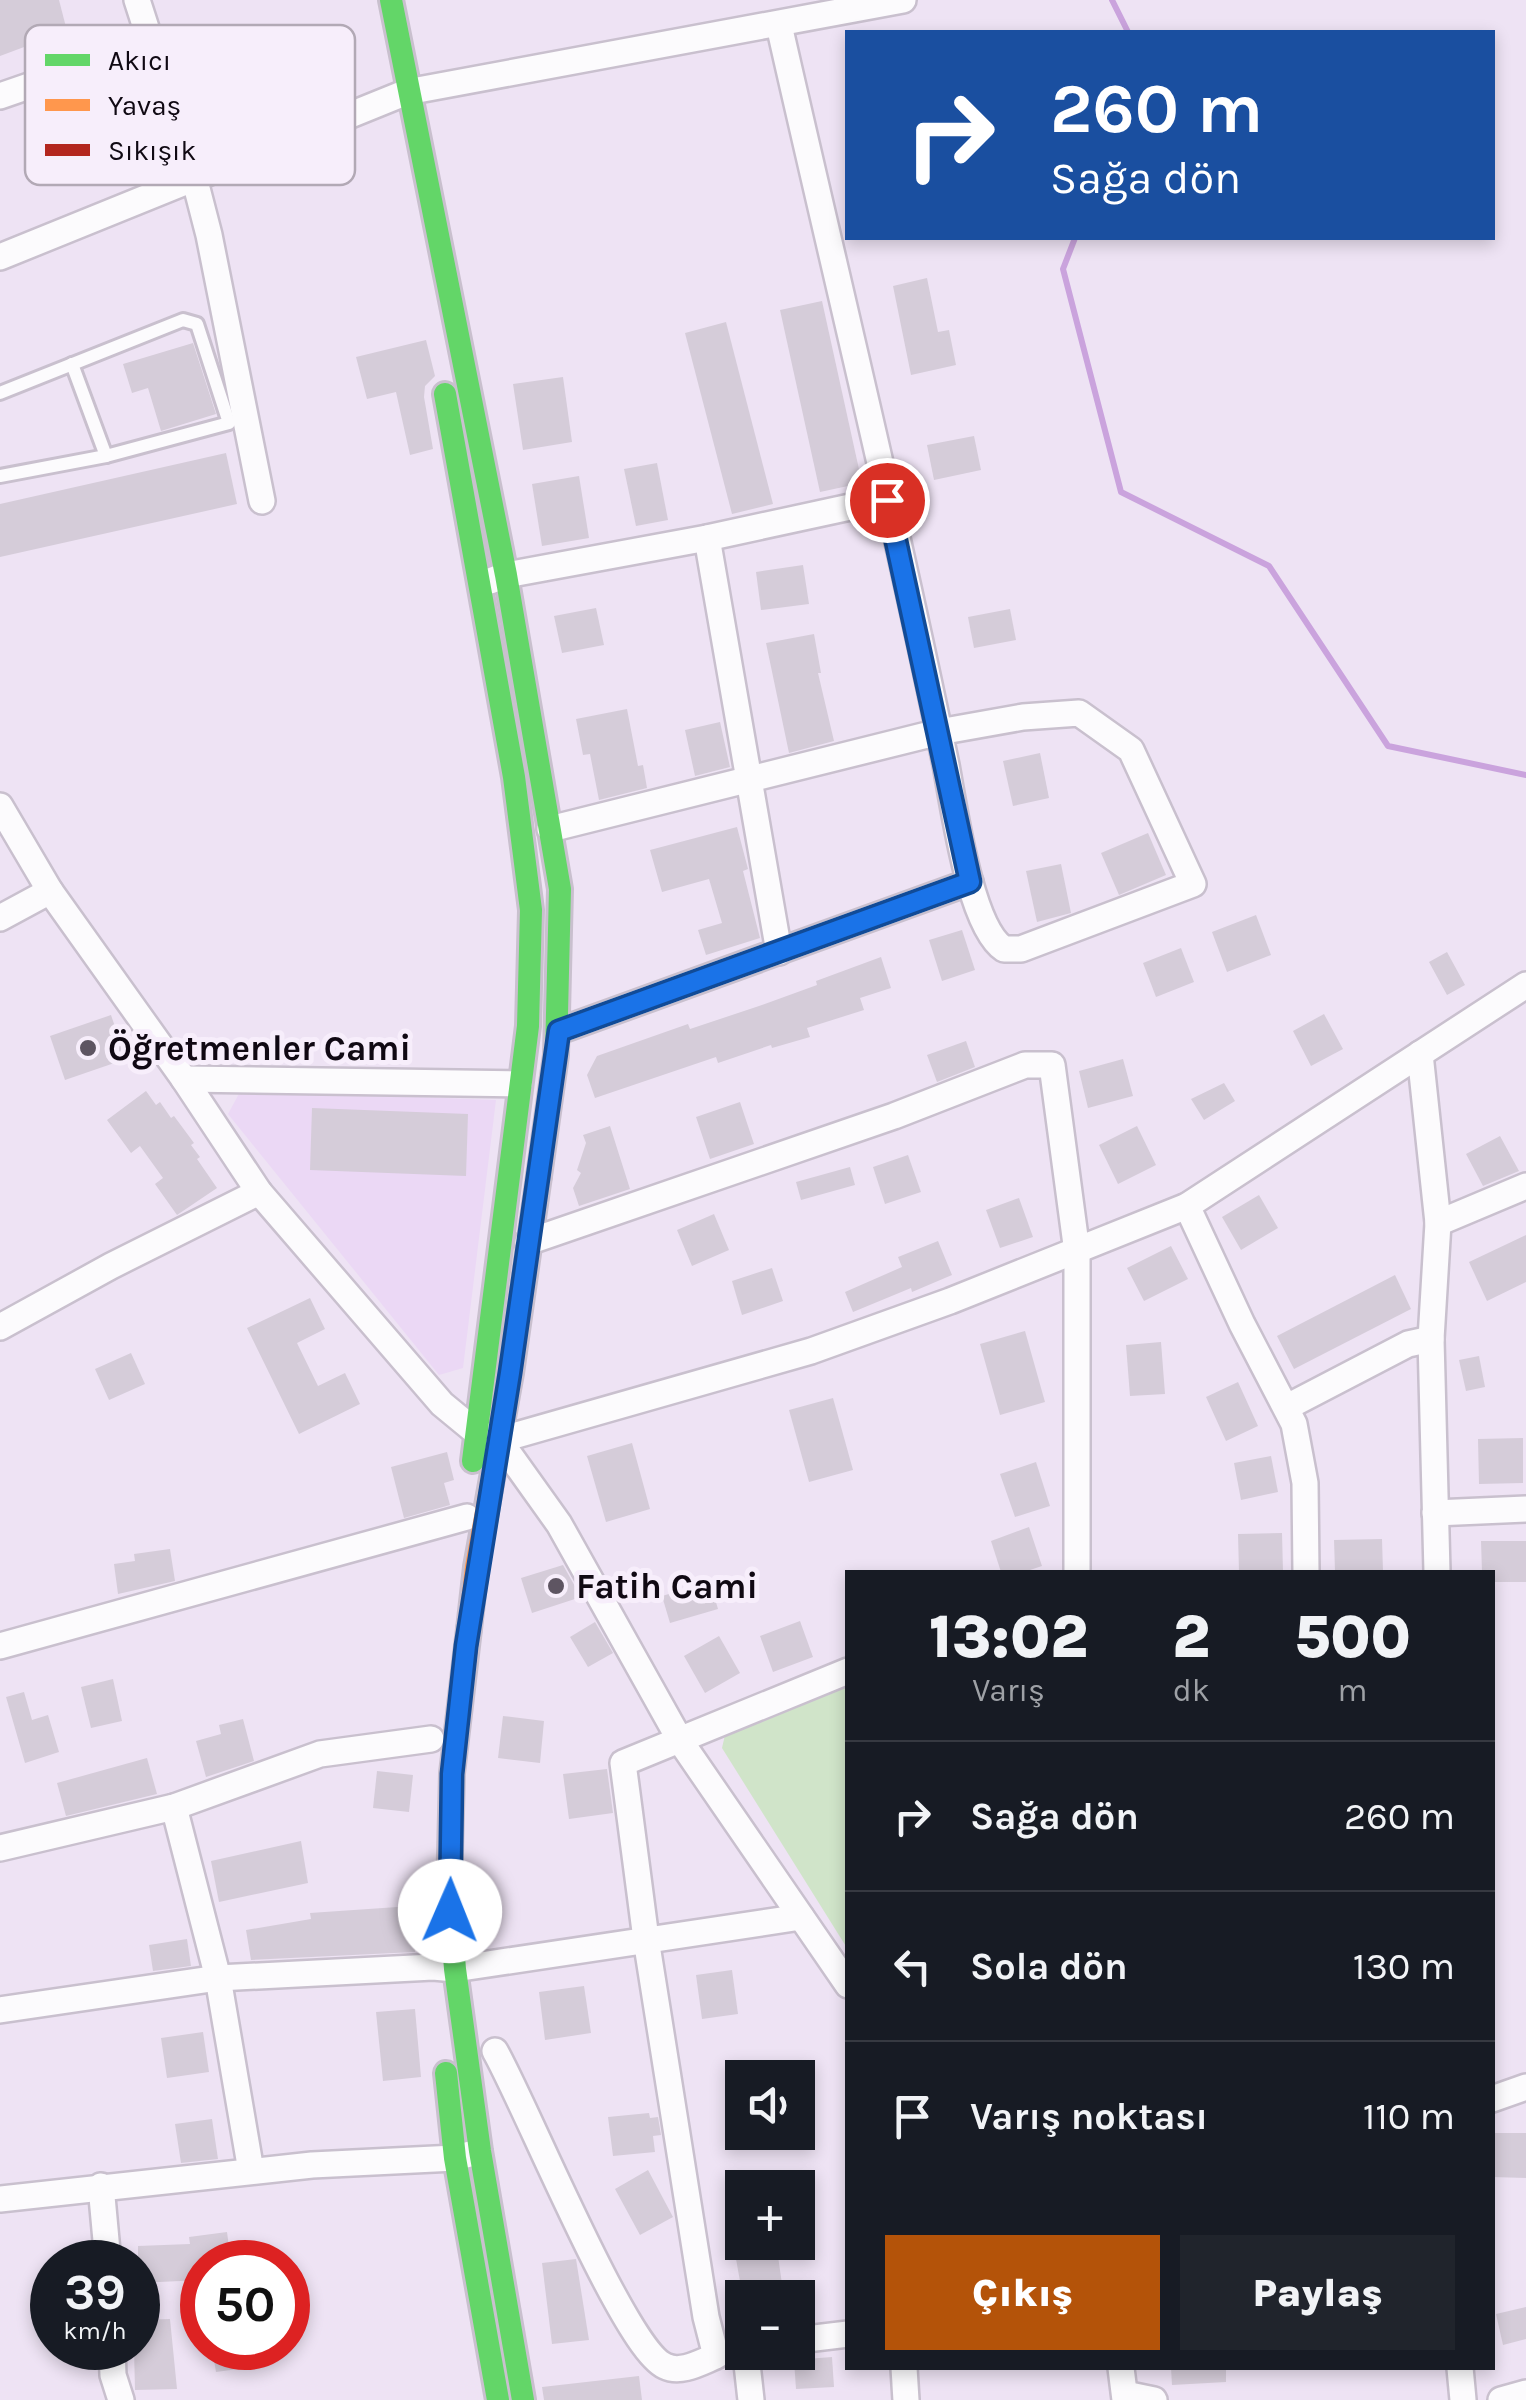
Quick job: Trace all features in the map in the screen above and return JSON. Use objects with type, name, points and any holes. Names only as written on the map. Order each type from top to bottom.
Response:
[{"type":"main road","points":[[368,0],[506,575],[560,889],[559,1031],[528,1242],[467,1517],[444,1646]]},
{"type":"main road","points":[[391,0],[389,82],[393,130]]},
{"type":"main road","points":[[440,372],[514,777],[530,910],[528,1026],[519,1084],[476,1567],[452,1774],[450,1911],[444,1968]]},
{"type":"main road","points":[[426,1874],[444,1968],[498,2400]]},
{"type":"main road","points":[[468,2154],[523,2400]]},
{"type":"street","points":[[137,0],[145,25]]},
{"type":"street","points":[[355,99],[389,82],[779,26],[903,0]]},
{"type":"street","points":[[550,829],[939,732],[1023,717],[1079,713],[1131,750],[1193,884],[1022,950],[1004,950],[988,934],[970,882],[939,732],[779,26]]},
{"type":"street","points":[[0,96],[25,87]]},
{"type":"street","points":[[0,257],[175,185]]},
{"type":"street","points":[[196,185],[262,501]]},
{"type":"street","points":[[480,585],[506,575],[887,500]]},
{"type":"street","points":[[708,538],[778,952]]},
{"type":"street","points":[[0,806],[50,891],[260,1192],[442,1404],[488,1436],[560,1524],[681,1742],[845,1981]]},
{"type":"street","points":[[559,1031],[970,882]]},
{"type":"street","points":[[0,918],[50,891]]},
{"type":"street","points":[[488,1436],[811,1351],[1077,1252],[1187,1206],[1526,985]]},
{"type":"street","points":[[1420,1054],[1438,1224],[1431,1339],[1437,1570]]},
{"type":"street","points":[[528,1242],[876,1122],[1025,1066],[1052,1065],[1077,1252],[1077,1570]]},
{"type":"street","points":[[184,1080],[519,1084]]},
{"type":"street","points":[[1438,1224],[1526,1186]]},
{"type":"street","points":[[0,1327],[260,1192]]},
{"type":"street","points":[[1187,1206],[1294,1424],[1304,1483],[1306,1570]]},
{"type":"street","points":[[1287,1408],[1408,1344],[1431,1339]]},
{"type":"street","points":[[1435,1513],[1526,1509]]},
{"type":"street","points":[[0,1646],[467,1517]]},
{"type":"street","points":[[716,2356],[706,2318],[646,1939],[623,1763],[845,1672]]},
{"type":"street","points":[[0,1848],[174,1807],[320,1754],[432,1738]]},
{"type":"street","points":[[174,1807],[218,1978],[252,2171]]},
{"type":"street","points":[[0,2010],[218,1978],[444,1968],[801,1917]]},
{"type":"street","points":[[494,2051],[644,2348],[665,2367],[684,2368],[725,2357]]},
{"type":"street","points":[[1495,2098],[1526,2087]]},
{"type":"street","points":[[0,2199],[252,2171],[468,2154]]},
{"type":"street","points":[[100,2186],[106,2240]]},
{"type":"street","points":[[815,2338],[845,2334]]},
{"type":"street","points":[[114,2370],[121,2400]]},
{"type":"street","points":[[750,2400],[751,2370]]},
{"type":"street","points":[[904,2370],[906,2400]]},
{"type":"street","points":[[1121,2370],[1125,2397],[1154,2400]]},
{"type":"street","points":[[1460,2370],[1463,2400]]},
{"type":"street","points":[[1502,2400],[1526,2393]]},
{"type":"lane","points":[[0,392],[183,320],[198,324],[229,423],[106,456],[0,476]]},
{"type":"lane","points":[[72,364],[106,456]]},
{"type":"shaded area","points":[[241,1090],[496,1100],[463,1368],[439,1375],[228,1114]]},
{"type":"green space","points":[[845,1684],[845,1945],[722,1748],[725,1735]]},
{"type":"building","points":[[0,0],[59,0],[65,25],[25,25],[25,47],[0,56]]},
{"type":"building","points":[[927,278],[938,332],[949,330],[956,365],[911,375],[893,286]]},
{"type":"building","points":[[822,301],[862,483],[820,492],[780,310]]},
{"type":"building","points":[[726,322],[773,504],[732,514],[685,333]]},
{"type":"building","points":[[426,340],[435,376],[425,386],[424,397],[433,449],[410,455],[396,392],[367,399],[356,357]]},
{"type":"building","points":[[193,343],[216,414],[161,431],[148,388],[132,393],[123,364]]},
{"type":"building","points":[[563,377],[572,442],[523,450],[513,384]]},
{"type":"building","points":[[974,436],[981,470],[934,480],[927,445]]},
{"type":"building","points":[[226,453],[237,504],[0,557],[0,504]]},
{"type":"building","points":[[657,463],[668,520],[636,526],[624,469]]},
{"type":"building","points":[[579,476],[589,538],[542,546],[532,484]]},
{"type":"building","points":[[803,565],[809,604],[761,610],[756,572]]},
{"type":"building","points":[[596,608],[604,645],[562,653],[554,616]]},
{"type":"building","points":[[1010,609],[1016,640],[974,648],[968,617]]},
{"type":"building","points":[[814,634],[818,673],[834,741],[789,753],[766,643]]},
{"type":"building","points":[[627,709],[638,766],[643,765],[647,788],[599,800],[590,754],[583,755],[576,719]]},
{"type":"building","points":[[720,722],[730,767],[695,776],[685,730]]},
{"type":"building","points":[[1040,753],[1049,798],[1013,806],[1003,761]]},
{"type":"building","points":[[737,827],[748,869],[743,871],[760,938],[706,955],[698,930],[722,923],[709,879],[662,892],[650,850]]},
{"type":"building","points":[[1148,833],[1166,875],[1119,895],[1101,853]]},
{"type":"building","points":[[1061,864],[1071,913],[1037,922],[1026,871]]},
{"type":"building","points":[[1256,915],[1271,955],[1227,972],[1212,932]]},
{"type":"building","points":[[962,930],[975,970],[942,981],[929,940]]},
{"type":"building","points":[[1181,948],[1194,982],[1156,997],[1143,963]]},
{"type":"building","points":[[1447,952],[1465,985],[1447,995],[1429,962]]},
{"type":"building","points":[[881,957],[891,988],[860,998],[864,1010],[807,1028],[810,1037],[718,1063],[716,1057],[595,1098],[587,1075],[597,1056],[688,1024],[690,1029],[759,1006]]},
{"type":"building","points":[[1324,1014],[1343,1049],[1311,1066],[1293,1031]]},
{"type":"building","name":"Öğretmenler Cami","points":[[111,1015],[126,1059],[65,1080],[50,1036]]},
{"type":"building","points":[[966,1041],[975,1067],[937,1082],[927,1055]]},
{"type":"building","points":[[1123,1059],[1133,1096],[1088,1108],[1079,1071]]},
{"type":"building","points":[[1224,1083],[1235,1101],[1204,1120],[1191,1099]]},
{"type":"building","points":[[146,1091],[156,1105],[160,1102],[171,1118],[174,1116],[194,1143],[191,1145],[200,1157],[197,1159],[217,1188],[177,1215],[155,1184],[163,1178],[140,1146],[131,1153],[107,1120]]},
{"type":"building","points":[[740,1102],[754,1144],[710,1159],[696,1117]]},
{"type":"building","points":[[312,1108],[468,1114],[466,1176],[310,1170]]},
{"type":"building","points":[[610,1126],[630,1189],[579,1206],[573,1188],[581,1173],[577,1170],[586,1143],[583,1135]]},
{"type":"building","points":[[1137,1126],[1156,1165],[1118,1184],[1099,1145]]},
{"type":"building","points":[[1500,1136],[1519,1171],[1483,1186],[1466,1154]]},
{"type":"building","points":[[908,1155],[921,1192],[885,1204],[873,1167]]},
{"type":"building","points":[[850,1167],[855,1185],[801,1200],[796,1182]]},
{"type":"building","points":[[1259,1195],[1278,1228],[1241,1250],[1222,1217]]},
{"type":"building","points":[[1019,1198],[1033,1237],[1000,1248],[986,1210]]},
{"type":"building","points":[[714,1214],[729,1250],[692,1266],[677,1230]]},
{"type":"building","points":[[1526,1235],[1526,1282],[1487,1301],[1469,1262]]},
{"type":"building","points":[[938,1241],[952,1275],[853,1312],[845,1292],[902,1267],[898,1257]]},
{"type":"building","points":[[1171,1246],[1188,1279],[1144,1301],[1127,1268]]},
{"type":"building","points":[[772,1268],[783,1301],[742,1315],[732,1281]]},
{"type":"building","points":[[1395,1275],[1411,1309],[1294,1369],[1277,1336]]},
{"type":"building","points":[[310,1298],[325,1329],[297,1343],[318,1386],[345,1373],[360,1404],[299,1434],[247,1328]]},
{"type":"building","points":[[1025,1331],[1045,1402],[1000,1415],[980,1344]]},
{"type":"building","points":[[1161,1342],[1165,1394],[1130,1396],[1126,1345]]},
{"type":"building","points":[[131,1353],[145,1384],[109,1400],[95,1369]]},
{"type":"building","points":[[1479,1356],[1485,1387],[1466,1391],[1459,1360]]},
{"type":"building","points":[[1238,1382],[1258,1426],[1226,1441],[1206,1397]]},
{"type":"building","points":[[833,1398],[853,1470],[809,1482],[789,1410]]},
{"type":"building","points":[[1523,1438],[1523,1483],[1479,1484],[1478,1439]]},
{"type":"building","points":[[632,1443],[650,1509],[606,1522],[587,1456]]},
{"type":"building","points":[[447,1452],[454,1480],[444,1483],[450,1505],[404,1518],[391,1467]]},
{"type":"building","points":[[1271,1456],[1278,1492],[1241,1500],[1234,1463]]},
{"type":"building","points":[[1036,1462],[1050,1506],[1015,1517],[1000,1474]]},
{"type":"building","points":[[1029,1527],[1042,1566],[1000,1570],[991,1541]]},
{"type":"building","points":[[1282,1533],[1283,1570],[1239,1570],[1238,1534]]},
{"type":"building","points":[[1382,1539],[1383,1570],[1335,1570],[1334,1540]]},
{"type":"building","points":[[1481,1541],[1526,1541],[1526,1582],[1495,1582],[1495,1570],[1482,1570]]},
{"type":"building","points":[[170,1549],[175,1581],[118,1594],[114,1564],[135,1561],[134,1554]]},
{"type":"building","name":"Fatih Cami","points":[[563,1565],[581,1597],[532,1613],[521,1578]]},
{"type":"building","points":[[710,1582],[718,1609],[670,1623],[662,1596]]},
{"type":"building","points":[[800,1621],[813,1657],[773,1672],[760,1636]]},
{"type":"building","points":[[595,1622],[613,1653],[588,1667],[570,1637]]},
{"type":"building","points":[[719,1636],[740,1673],[705,1693],[684,1656]]},
{"type":"building","points":[[113,1679],[122,1721],[91,1728],[81,1687]]},
{"type":"building","points":[[24,1692],[32,1720],[48,1715],[59,1752],[25,1763],[6,1697]]},
{"type":"building","points":[[503,1716],[544,1721],[540,1763],[498,1758]]},
{"type":"building","points":[[243,1719],[254,1761],[206,1777],[196,1741],[221,1734],[219,1725]]},
{"type":"building","points":[[147,1758],[157,1794],[66,1816],[57,1783]]},
{"type":"building","points":[[607,1769],[613,1813],[569,1819],[563,1774]]},
{"type":"building","points":[[377,1771],[413,1775],[409,1812],[373,1808]]},
{"type":"building","points":[[301,1841],[308,1883],[219,1902],[211,1861]]},
{"type":"building","points":[[412,1906],[415,1952],[251,1960],[246,1930],[311,1919],[310,1913]]},
{"type":"building","points":[[187,1939],[191,1966],[153,1971],[149,1945]]},
{"type":"building","points":[[732,1970],[738,2014],[702,2019],[696,1975]]},
{"type":"building","points":[[584,1986],[591,2033],[545,2040],[539,1992]]},
{"type":"building","points":[[415,2009],[421,2077],[383,2081],[376,2012]]},
{"type":"building","points":[[203,2032],[209,2072],[167,2078],[161,2038]]},
{"type":"building","points":[[649,2113],[650,2118],[658,2117],[661,2135],[653,2136],[655,2152],[613,2156],[608,2117]]},
{"type":"building","points":[[212,2119],[218,2159],[181,2163],[175,2124]]},
{"type":"building","points":[[1495,2133],[1526,2133],[1526,2178],[1495,2177]]},
{"type":"building","points":[[648,2170],[673,2217],[640,2235],[615,2189]]},
{"type":"building","points":[[227,2232],[228,2240],[189,2240],[189,2237]]},
{"type":"building","points":[[180,2244],[180,2281],[160,2282],[160,2245]]},
{"type":"building","points":[[576,2259],[589,2340],[552,2344],[542,2263]]},
{"type":"building","points":[[736,2260],[779,2260],[781,2280],[740,2280]]},
{"type":"building","points":[[1526,2307],[1526,2339],[1503,2345],[1496,2314]]},
{"type":"building","points":[[160,2319],[170,2319],[177,2389],[135,2390],[135,2370],[160,2370]]},
{"type":"building","points":[[832,2357],[834,2387],[796,2389],[795,2370],[815,2370],[815,2358]]},
{"type":"building","points":[[1171,2370],[1226,2370],[1226,2382],[1172,2385]]},
{"type":"building","points":[[639,2376],[642,2400],[544,2400],[542,2387]]},
{"type":"waterway","points":[[1112,0],[1127,30]]},
{"type":"waterway","points":[[1074,240],[1063,269],[1121,492],[1269,566],[1388,746],[1526,775]]},
{"type":"traffic: fast","points":[[391,0],[506,575],[560,889],[556,1055],[539,1176]]},
{"type":"traffic: fast","points":[[445,394],[514,777],[531,910],[528,1026],[473,1461]]},
{"type":"traffic: fast","points":[[449,1893],[455,1969],[480,2151],[523,2400]]},
{"type":"traffic: fast","points":[[446,2073],[455,2158],[498,2400]]},
{"type":"traffic: slow","points":[[469,1629],[539,1176]]},
{"type":"traffic: jam","points":[[449,1893],[452,1773],[469,1629]]},
{"type":"place","name":"Öğretmenler Cami","points":[[88,1048]]},
{"type":"place","name":"Fatih Cami","points":[[556,1586]]},
{"type":"route","points":[[450,1911],[452,1774],[466,1646],[559,1031],[970,882],[887,500]]}]
